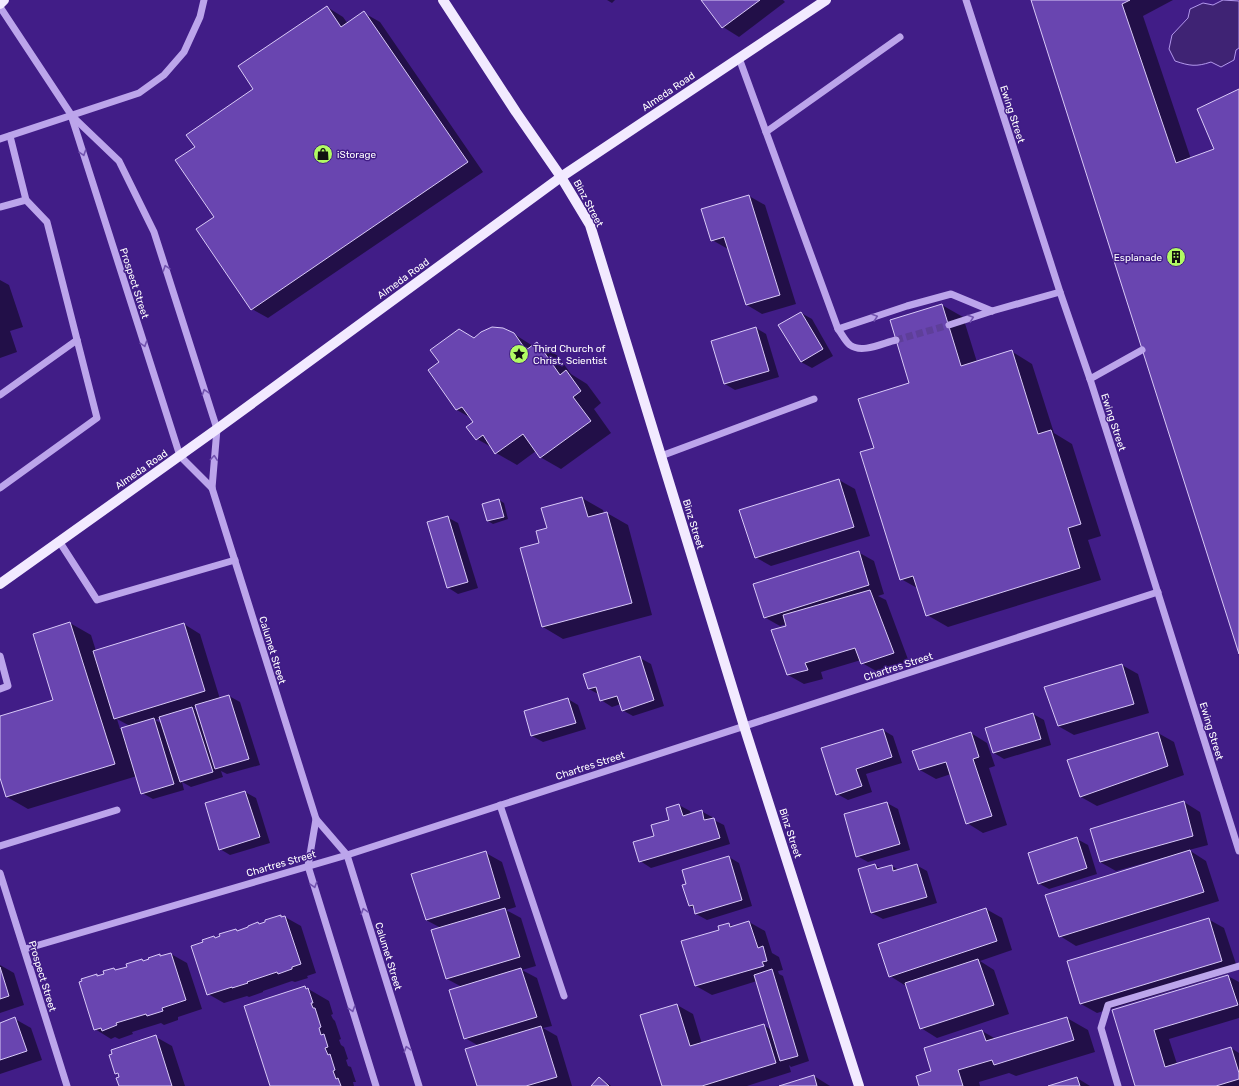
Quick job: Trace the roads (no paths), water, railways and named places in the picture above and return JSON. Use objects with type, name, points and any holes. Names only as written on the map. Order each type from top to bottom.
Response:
[{"type":"main road","points":[[0,4],[4,0]]},
{"type":"main road","name":"Binz Street","points":[[443,0],[516,112],[561,176],[590,226],[744,726],[859,1086]]},
{"type":"main road","name":"Almeda Road","points":[[0,584],[180,456],[561,176],[826,0]]},
{"type":"street","points":[[0,140],[140,93],[164,75],[184,52],[200,17],[204,0]]},
{"type":"street","name":"Ewing Street","points":[[966,0],[1060,292],[1090,379],[1239,851]]},
{"type":"street","name":"Prospect Street","points":[[0,7],[72,116],[119,161],[154,232],[217,429]]},
{"type":"street","points":[[766,132],[900,37]]},
{"type":"street","points":[[739,58],[838,329],[849,344],[855,348],[866,348],[896,340]]},
{"type":"street","name":"Prospect Street","points":[[72,116],[180,456]]},
{"type":"street","points":[[0,488],[97,418],[47,222],[26,200],[10,136]]},
{"type":"street","points":[[0,207],[26,200]]},
{"type":"street","points":[[949,325],[1060,292]]},
{"type":"street","points":[[838,329],[907,306],[951,294],[992,311]]},
{"type":"street","points":[[0,396],[77,340]]},
{"type":"street","points":[[1090,379],[1142,350]]},
{"type":"street","points":[[661,456],[814,399]]},
{"type":"street","name":"Calumet Street","points":[[217,429],[212,488],[316,819],[347,855],[419,1086]]},
{"type":"street","name":"Calumet Street","points":[[180,456],[212,488]]},
{"type":"street","points":[[59,542],[97,600],[235,560]]},
{"type":"street","name":"Chartres Street","points":[[25,949],[347,855],[1158,592]]},
{"type":"street","points":[[0,656],[8,686],[0,689]]},
{"type":"street","points":[[500,805],[564,996]]},
{"type":"street","points":[[0,846],[117,810]]},
{"type":"street","name":"Calumet Street","points":[[316,819],[308,866],[376,1086]]},
{"type":"street","name":"Prospect Street","points":[[0,873],[67,1086]]},
{"type":"street","points":[[1118,1086],[1101,1028],[1108,1005],[1239,966]]},
{"type":"tunnel","points":[[896,340],[949,325]]},
{"type":"place","name":"iStorage","points":[[323,154]]},
{"type":"place","name":"Esplanade","points":[[1176,257]]},
{"type":"place","name":"Third Church of Christ, Scientist","points":[[519,354]]}]
